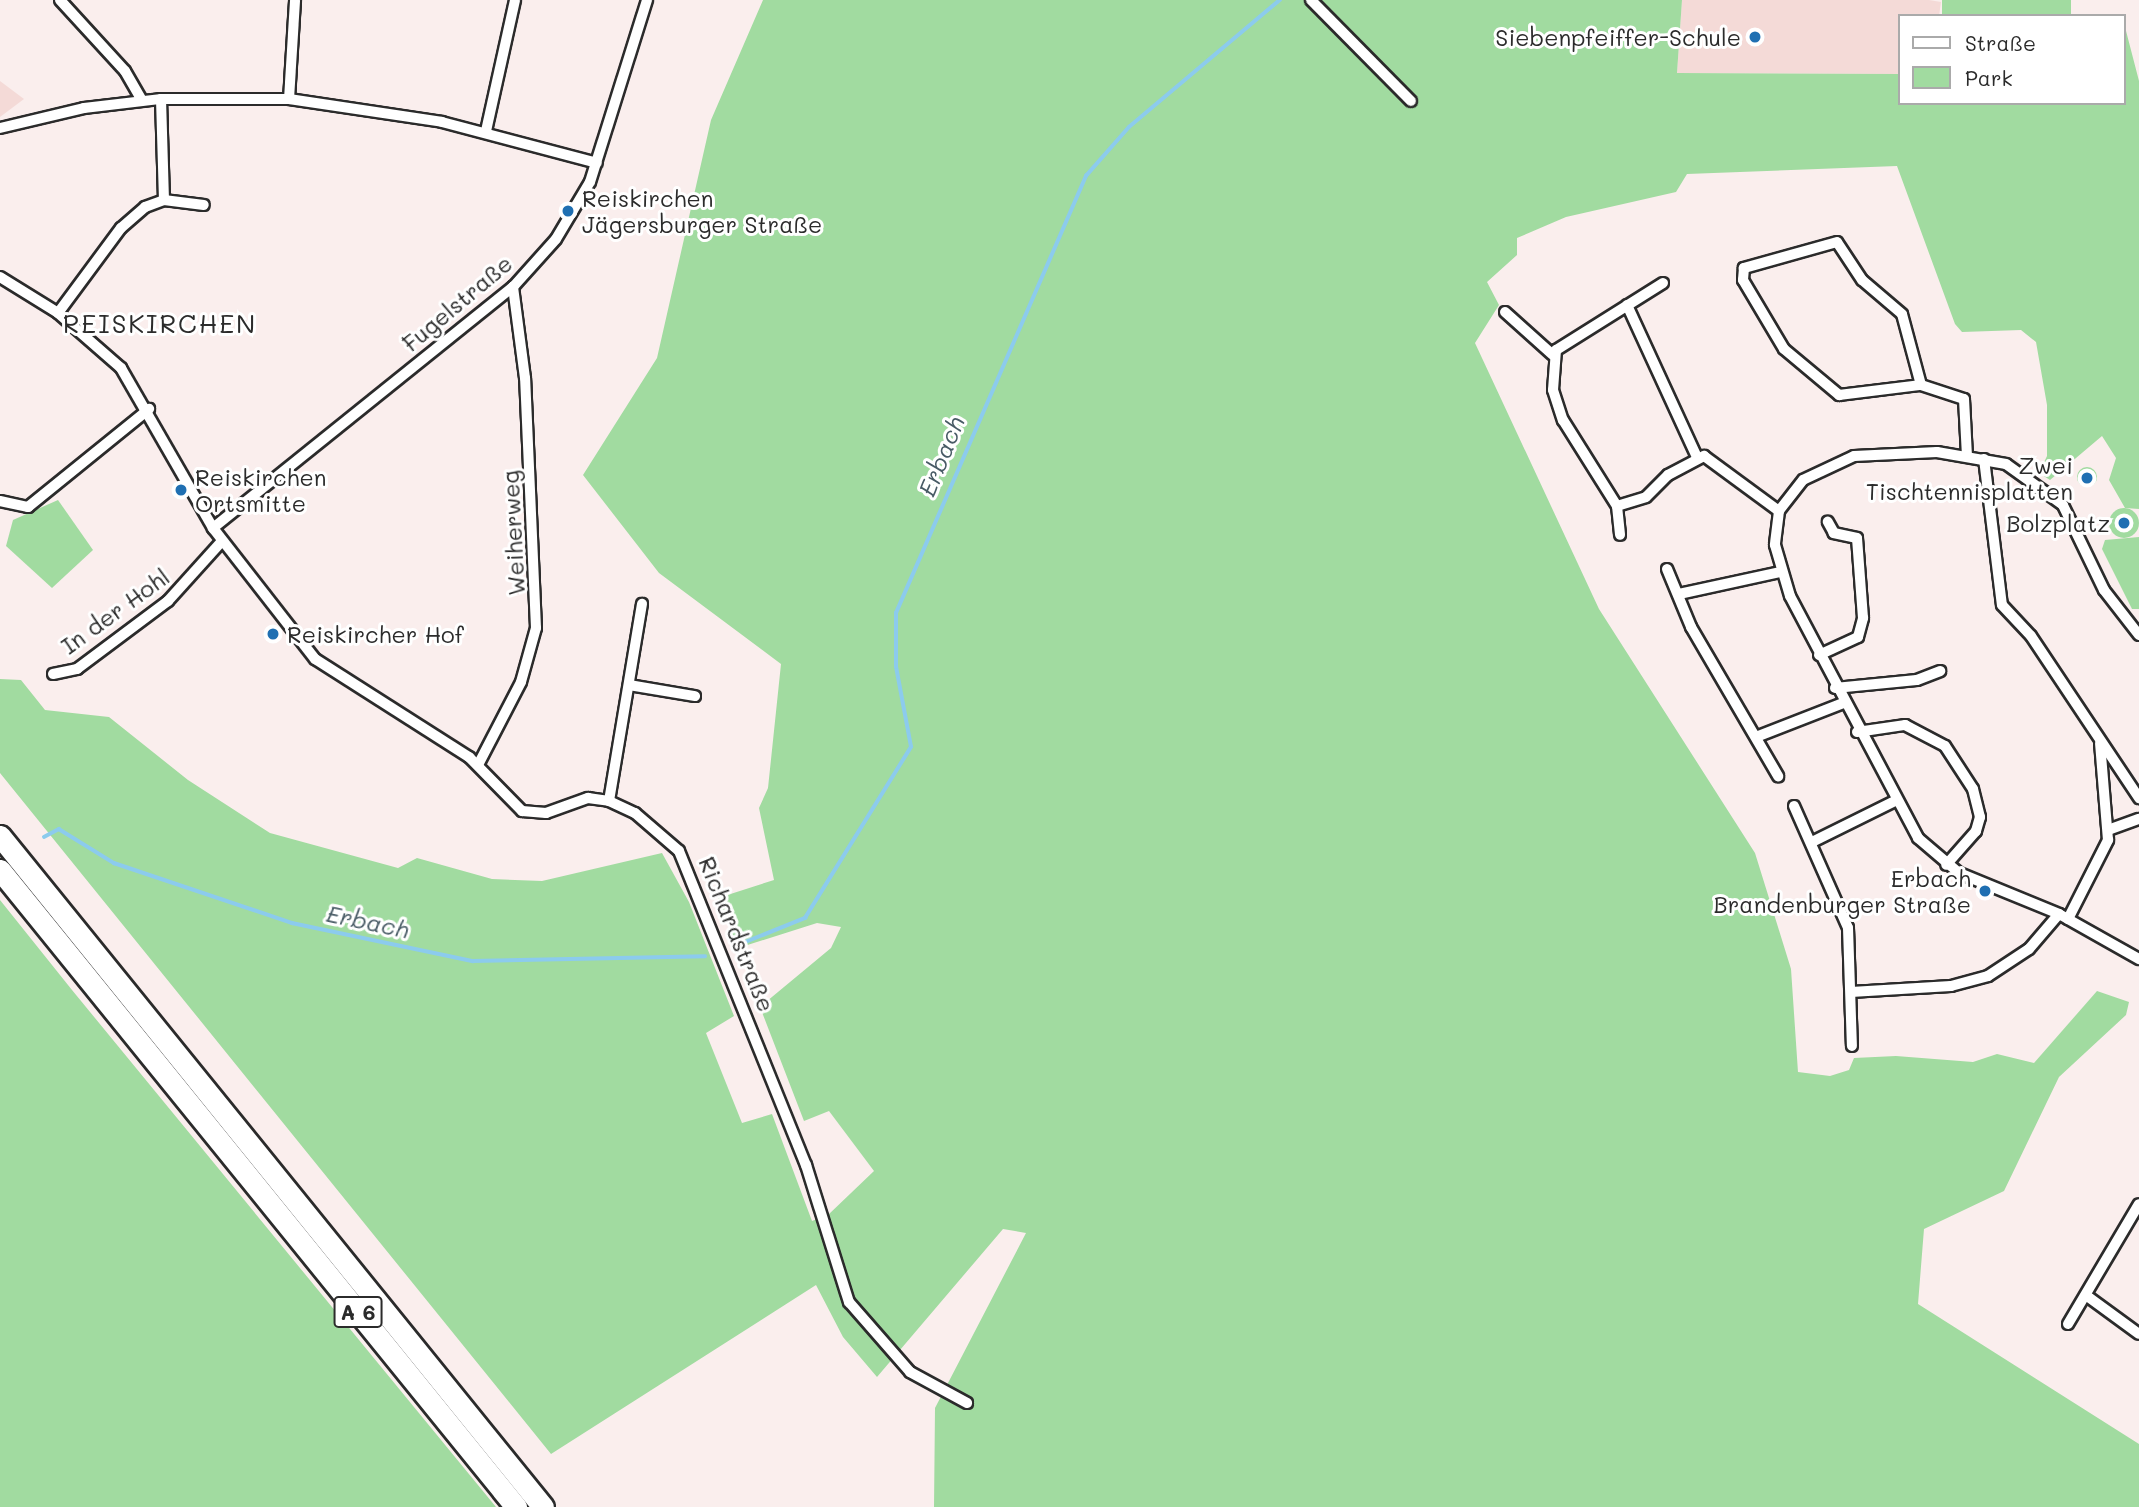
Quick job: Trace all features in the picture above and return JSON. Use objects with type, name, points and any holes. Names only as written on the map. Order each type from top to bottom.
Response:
[{"type":"highway","name":"A 6","points":[[0,836],[543,1507]]},
{"type":"highway","name":"A 6","points":[[0,870],[516,1507]]},
{"type":"street","points":[[60,0],[125,71],[142,101]]},
{"type":"street","points":[[289,99],[295,0]]},
{"type":"street","name":"Fugelstraße","points":[[212,528],[513,287],[571,218],[597,163],[647,0]]},
{"type":"street","points":[[1311,0],[1411,101]]},
{"type":"street","points":[[486,131],[513,1]]},
{"type":"street","points":[[161,99],[164,200]]},
{"type":"street","points":[[0,128],[161,99],[289,99],[486,131],[597,163]]},
{"type":"street","points":[[58,313],[121,228],[145,206],[164,200],[204,205]]},
{"type":"street","points":[[1921,385],[1902,314],[1862,281],[1837,242],[1744,268],[1743,280],[1784,349],[1823,376],[1832,391],[1846,396],[1921,385],[1964,399],[1967,456]]},
{"type":"street","points":[[0,277],[58,313],[113,360],[149,409],[212,528],[315,659],[478,765],[522,811],[546,813],[588,798],[609,800],[642,604]]},
{"type":"street","points":[[1553,355],[1663,284]]},
{"type":"street","name":"Weiherweg","points":[[478,765],[521,682],[536,628],[526,391],[513,287]]},
{"type":"street","points":[[1627,305],[1697,457]]},
{"type":"street","points":[[1505,312],[1553,355],[1553,390],[1563,420],[1617,506],[1620,535]]},
{"type":"street","points":[[0,501],[29,507],[149,409]]},
{"type":"street","points":[[2139,635],[2104,590],[2063,505],[2025,473],[1967,456],[1854,456],[1803,480],[1779,511],[1780,572],[1819,655],[1895,801],[1946,865],[2063,916],[2139,959]]},
{"type":"street","points":[[1617,506],[1646,497],[1697,457]]},
{"type":"street","points":[[1697,457],[1719,462],[1779,511]]},
{"type":"street","points":[[1984,459],[2002,605],[2031,636],[2139,798]]},
{"type":"street","points":[[1819,655],[1858,636],[1863,618],[1857,537],[1834,533],[1828,522]]},
{"type":"street","name":"In der Hohl","points":[[54,674],[77,669],[168,601],[222,541]]},
{"type":"street","points":[[1667,569],[1690,627],[1778,776]]},
{"type":"street","points":[[1679,594],[1780,572]]},
{"type":"street","points":[[1835,688],[1917,680],[1940,671]]},
{"type":"street","points":[[629,685],[695,696]]},
{"type":"street","points":[[1756,737],[1843,703]]},
{"type":"street","points":[[1857,732],[1905,725],[1945,746],[1973,789],[1980,817],[1976,831],[1946,865]]},
{"type":"street","points":[[1851,992],[1951,986],[1988,976],[2029,948],[2063,916],[2106,850],[2108,830],[2099,741]]},
{"type":"street","name":"Richardstraße","points":[[609,800],[659,831],[688,864],[820,1205],[837,1276],[865,1327],[910,1372],[967,1403]]},
{"type":"street","points":[[1812,842],[1895,801]]},
{"type":"street","points":[[1794,806],[1846,918],[1852,1046]]},
{"type":"street","points":[[2108,830],[2139,819]]},
{"type":"street","points":[[2068,1324],[2139,1204]]},
{"type":"street","points":[[2087,1296],[2139,1334]]},
{"type":"shaded area","name":"Siebenpfeiffer-Schule","points":[[1682,0],[1941,2],[1939,14],[1898,14],[1898,74],[1677,73]]},
{"type":"shaded area","points":[[0,81],[24,99],[0,117]]},
{"type":"green space","points":[[763,0],[1682,0],[1677,73],[1898,74],[1898,105],[2125,105],[2125,27],[2139,81],[2139,509],[2125,508],[2109,480],[2116,458],[2102,436],[2050,480],[2039,473],[2047,456],[2047,405],[2036,342],[2021,330],[1962,332],[1955,324],[1897,166],[1687,174],[1676,192],[1566,217],[1517,238],[1517,255],[1487,282],[1499,305],[1475,343],[1599,609],[1755,853],[1791,969],[1798,1072],[1830,1076],[1849,1070],[1854,1058],[1896,1056],[1973,1062],[1997,1054],[2034,1063],[2097,991],[2129,1002],[2126,1015],[2059,1077],[2004,1191],[1924,1229],[1918,1304],[2139,1444],[2139,1507],[934,1507],[935,1408],[1026,1233],[1003,1229],[877,1377],[843,1337],[816,1285],[551,1454],[0,773],[0,679],[21,680],[45,710],[109,717],[188,780],[270,833],[398,868],[417,858],[492,879],[542,881],[662,853],[689,902],[734,1016],[706,1033],[742,1123],[772,1114],[812,1221],[828,1215],[874,1171],[829,1111],[804,1121],[760,1007],[831,948],[841,927],[817,923],[738,948],[718,898],[774,880],[759,808],[768,788],[781,664],[659,573],[583,475],[657,358],[711,120]]},
{"type":"green space","points":[[1942,0],[2071,0],[2071,14],[1942,14]]},
{"type":"green space","name":"Zwei Tischtennisplatten","points":[[2083,467],[2091,467],[2097,477],[2091,487],[2083,487],[2077,481],[2077,473]]},
{"type":"green space","points":[[58,500],[93,550],[52,588],[6,546],[13,520]]},
{"type":"green space","name":"Bolzplatz","points":[[2124,508],[2135,512],[2139,523],[2135,534],[2124,538],[2113,534],[2109,523],[2113,512]]},
{"type":"green space","points":[[2139,537],[2139,609],[2132,609],[2102,549],[2105,540]]},
{"type":"green space","points":[[0,900],[72,990],[496,1507],[0,1507]]},
{"type":"waterway","name":"Erbach","points":[[733,947],[805,918],[911,747],[896,667],[896,613],[1086,176],[1129,127],[1280,0]]},
{"type":"waterway","name":"Erbach","points":[[44,837],[59,829],[114,863],[292,923],[473,961],[705,956]]},
{"type":"place","name":"Siebenpfeiffer-Schule","points":[[1755,37]]},
{"type":"place","name":"Reiskirchen Jägersburger Straße","points":[[568,211]]},
{"type":"place","name":"Zwei Tischtennisplatten","points":[[2087,478]]},
{"type":"place","name":"Reiskirchen Ortsmitte","points":[[181,490]]},
{"type":"place","name":"Bolzplatz","points":[[2124,523]]},
{"type":"place","name":"Reiskircher Hof","points":[[273,634]]},
{"type":"place","name":"Erbach Brandenburger Straße","points":[[1985,891]]},
{"type":"district","name":"REISKIRCHEN","points":[[160,324]]}]
